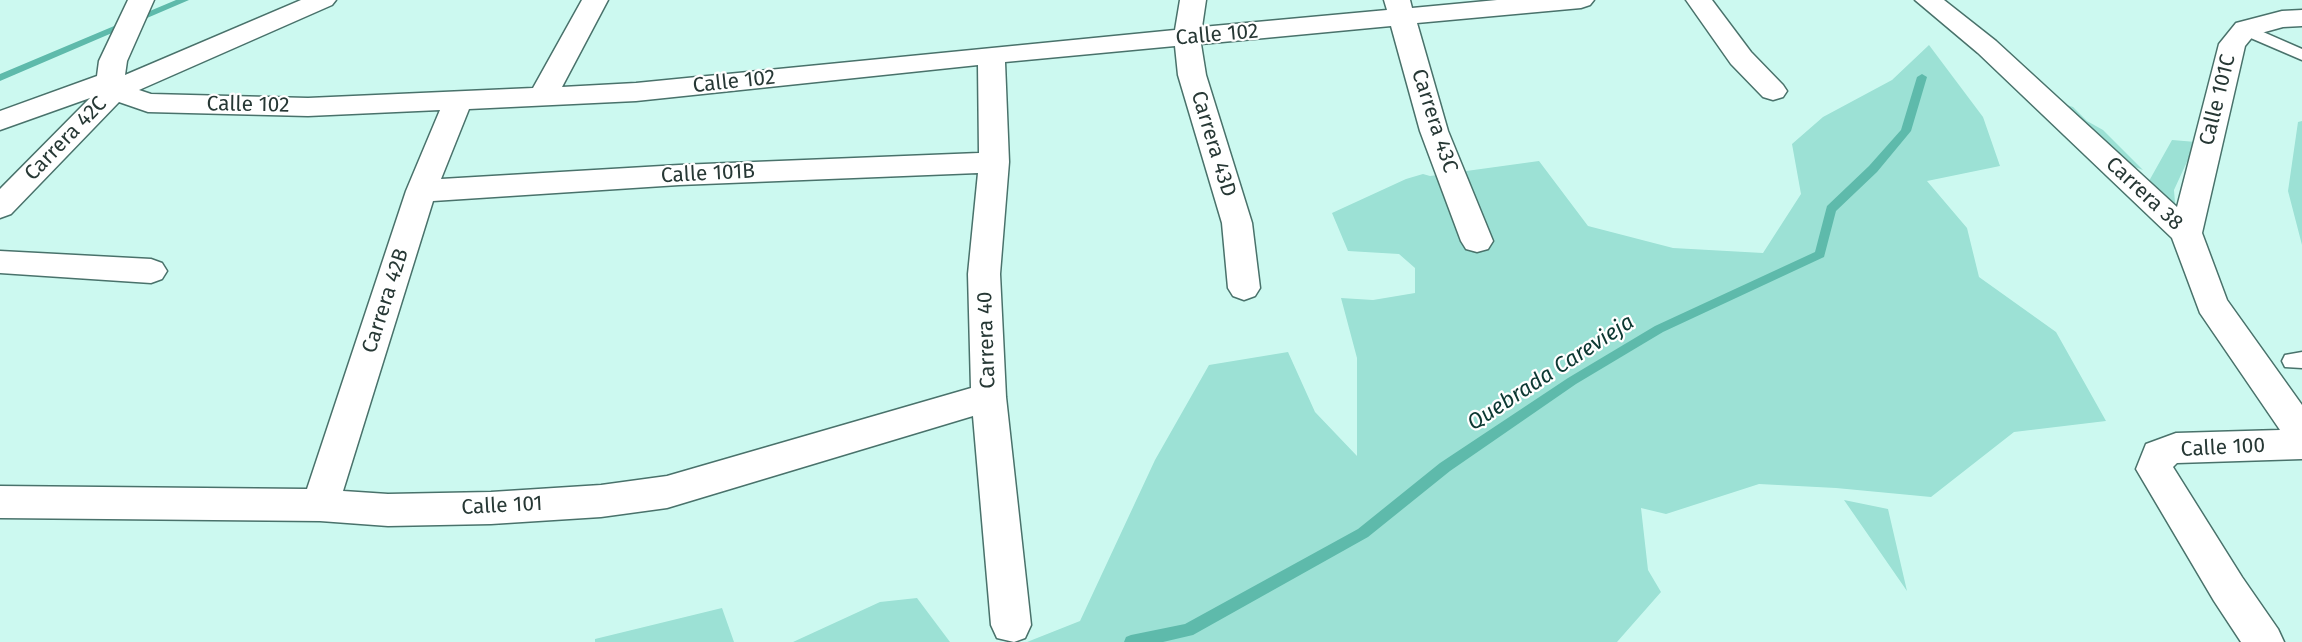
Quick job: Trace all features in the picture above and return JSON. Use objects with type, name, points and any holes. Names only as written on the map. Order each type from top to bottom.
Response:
[{"type":"street","name":"Carrera 42C","points":[[0,207],[112,78],[141,0]]},
{"type":"street","points":[[0,121],[323,0]]},
{"type":"street","points":[[542,97],[595,0]]},
{"type":"street","name":"Carrera 43D","points":[[1192,0],[1187,38],[1192,75],[1237,223],[1244,288]]},
{"type":"street","name":"Calle 102","points":[[112,78],[148,103],[308,107],[542,97],[636,92],[991,55],[1187,38],[1400,9],[1581,0]]},
{"type":"street","points":[[1699,0],[1741,58],[1773,91]]},
{"type":"street","name":"Carrera 38","points":[[1928,0],[1987,47],[2186,233],[2212,304],[2302,433]]},
{"type":"street","name":"Carrera 43C","points":[[1400,9],[1434,131],[1477,241]]},
{"type":"street","name":"Calle 101C","points":[[2186,233],[2232,44],[2245,29],[2282,19],[2302,18]]},
{"type":"street","name":"Carrera 40","points":[[991,55],[994,162],[984,274],[989,397],[1011,624]]},
{"type":"street","name":"Carrera 42B","points":[[320,505],[421,191],[458,100]]},
{"type":"street","name":"Calle 101B","points":[[421,191],[679,175],[994,162]]},
{"type":"street","points":[[0,262],[151,271]]},
{"type":"street","name":"Calle 101","points":[[0,502],[320,505],[388,510],[491,508],[601,501],[667,492],[989,397]]},
{"type":"street","name":"Calle 100","points":[[2264,642],[2228,589],[2154,469],[2159,454],[2176,448],[2302,444]]},
{"type":"lane","points":[[2245,29],[2302,55]]},
{"type":"green space","points":[[1929,45],[1983,117],[2000,166],[1927,181],[1967,228],[1979,277],[2056,332],[2106,421],[2014,432],[1931,497],[1836,488],[1759,484],[1666,514],[1641,508],[1648,570],[1661,592],[1617,642],[1027,642],[1080,621],[1155,460],[1209,365],[1288,352],[1315,412],[1357,456],[1357,358],[1341,298],[1373,300],[1415,293],[1415,268],[1399,254],[1348,251],[1332,213],[1406,179],[1423,174],[1430,176],[1539,161],[1588,226],[1673,248],[1763,253],[1801,194],[1792,144],[1823,117],[1892,80]]},
{"type":"green space","points":[[2061,103],[2073,107],[2087,121],[2103,130],[2143,170],[2117,160]]},
{"type":"green space","points":[[2302,121],[2302,245],[2288,191],[2298,122]]},
{"type":"green space","points":[[2172,140],[2196,142],[2174,190],[2176,216],[2164,206],[2165,196],[2149,181]]},
{"type":"green space","points":[[1844,500],[1888,509],[1907,591]]},
{"type":"green space","points":[[917,598],[950,642],[793,642],[880,602]]},
{"type":"green space","points":[[722,608],[734,642],[595,642],[595,639]]},
{"type":"waterway","points":[[0,78],[184,0]]},
{"type":"waterway","name":"Quebrada Carevieja","points":[[1131,642],[1188,630],[1363,533],[1445,467],[1572,381],[1659,329],[1820,254],[1831,209],[1873,169],[1906,131],[1922,77]]}]
